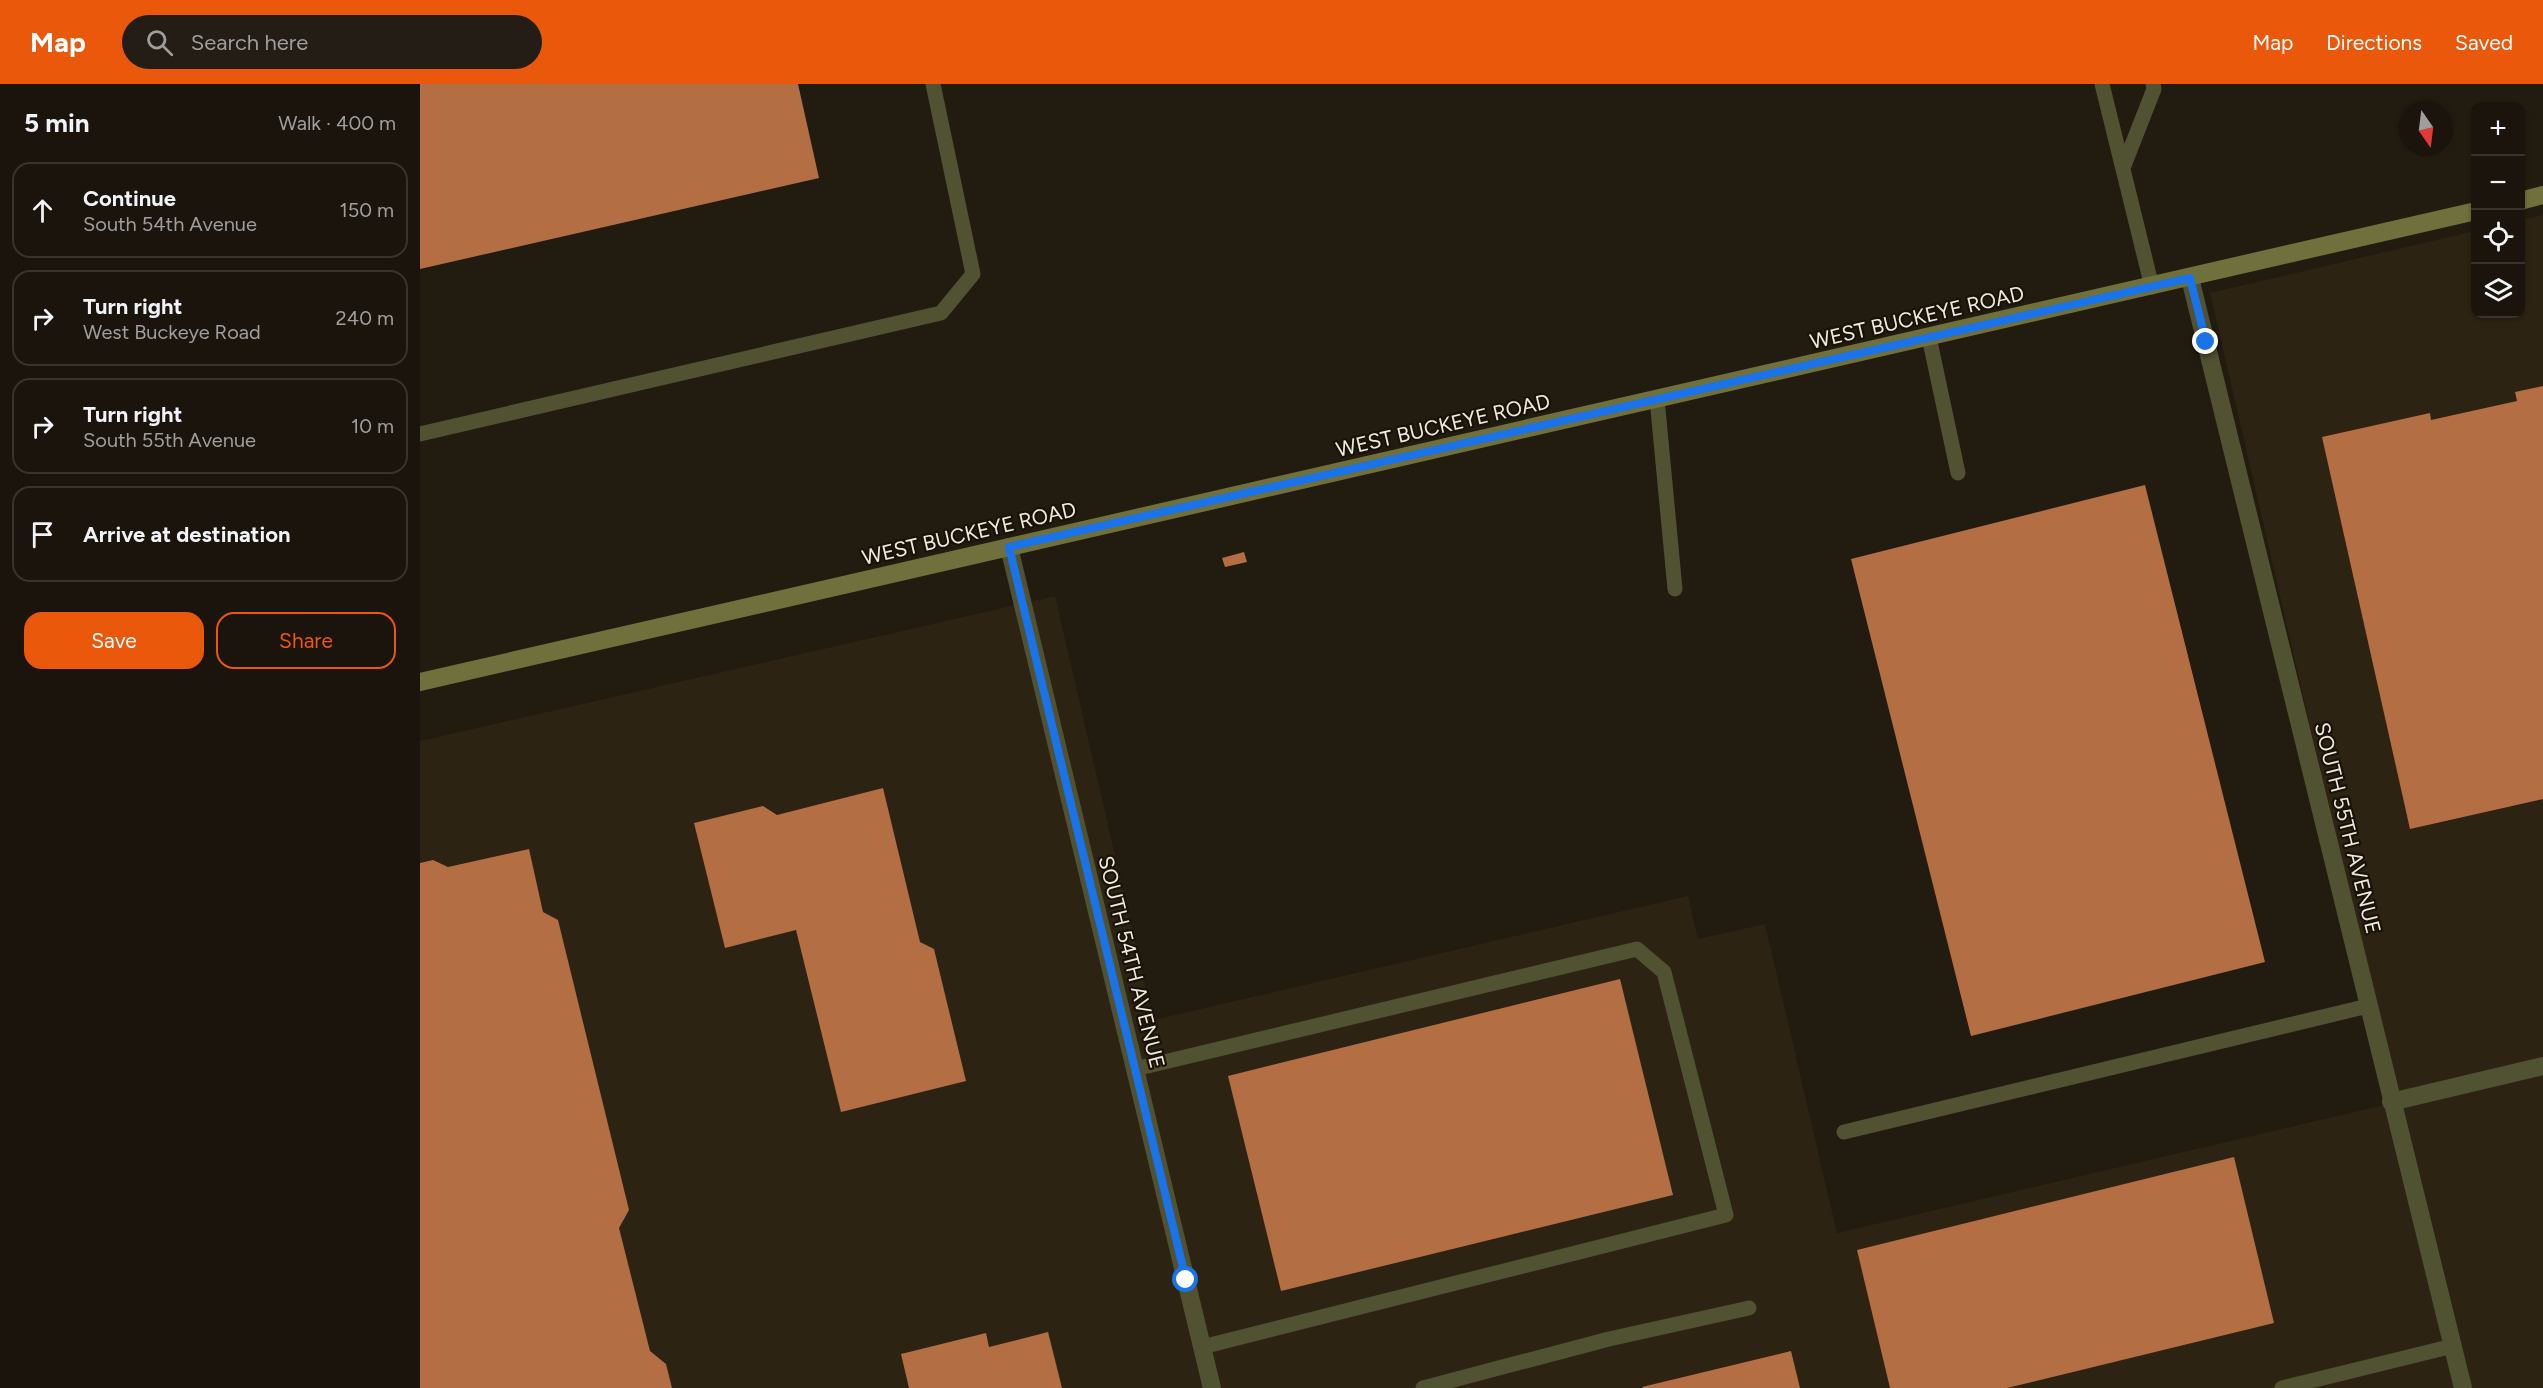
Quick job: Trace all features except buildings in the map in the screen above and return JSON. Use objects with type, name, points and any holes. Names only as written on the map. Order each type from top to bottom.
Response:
[{"type":"main road","points":[[2525,200],[2543,195]]},
{"type":"main road","name":"WEST BUCKEYE ROAD","points":[[420,682],[2471,212]]},
{"type":"street","name":"SOUTH 55TH AVENUE","points":[[2190,278],[2463,1388]]},
{"type":"street","name":"SOUTH 54TH AVENUE","points":[[1009,547],[1212,1388]]},
{"type":"street","points":[[2391,1102],[2543,1066]]},
{"type":"lane","points":[[420,434],[941,313],[973,274],[933,84]]},
{"type":"lane","points":[[2102,84],[2152,286]]},
{"type":"lane","points":[[2122,168],[2154,89],[2153,84]]},
{"type":"lane","points":[[1929,337],[1958,473]]},
{"type":"lane","points":[[1657,399],[1675,589]]},
{"type":"lane","points":[[1135,1068],[1637,949],[1664,972],[1726,1215],[1202,1347]]},
{"type":"lane","points":[[1844,1132],[2368,1006]]},
{"type":"lane","points":[[1423,1388],[1608,1339],[1749,1308]]},
{"type":"lane","points":[[2282,1388],[2453,1346]]},
{"type":"shaded area","points":[[2543,215],[2543,1388],[420,1388],[420,741],[1055,596],[1153,1020],[1688,896],[1698,939],[1765,924],[1837,1233],[2397,1102],[2210,293],[2471,232],[2471,318],[2525,318],[2525,219]]},
{"type":"route","points":[[1186,1280],[1009,547],[2190,278],[2206,342]]}]
